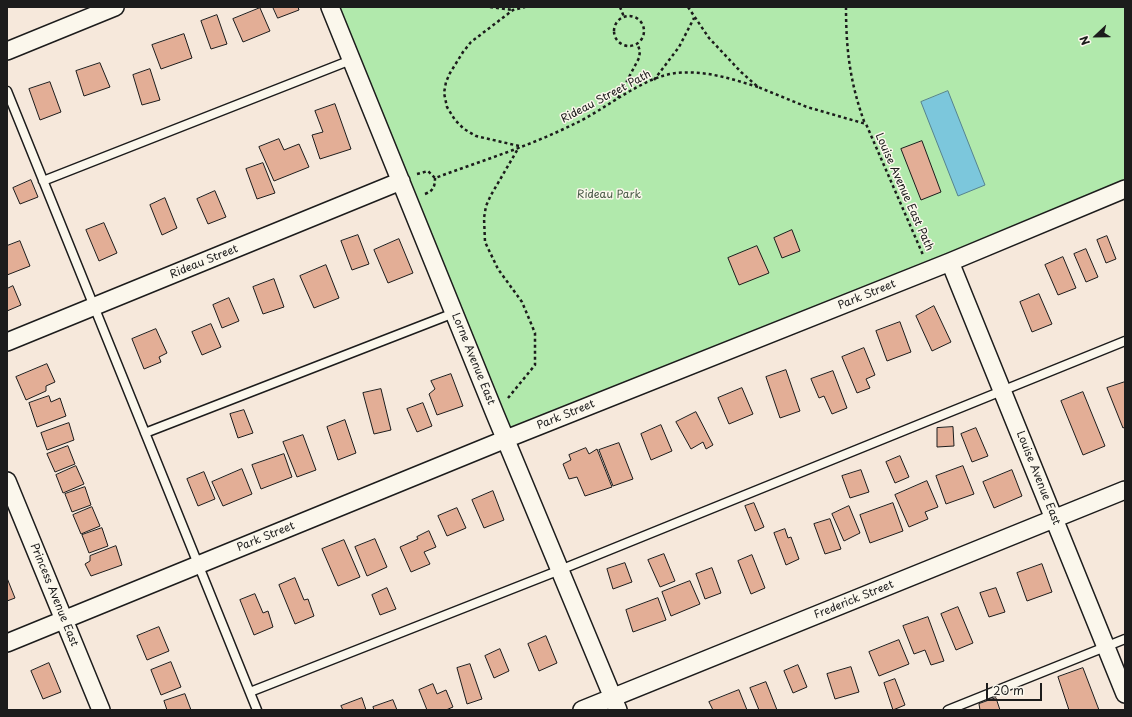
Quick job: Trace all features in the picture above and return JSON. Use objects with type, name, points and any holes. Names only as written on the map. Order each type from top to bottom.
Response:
[{"type":"street","points":[[7,51],[115,7]]},
{"type":"street","name":"Lorne Avenue East","points":[[330,7],[400,182],[615,704]]},
{"type":"street","name":"Rideau Street","points":[[7,342],[400,182]]},
{"type":"street","name":"Park Street","points":[[7,643],[506,439],[950,262],[1125,189]]},
{"type":"street","name":"Louise Avenue East","points":[[950,262],[1055,518],[1125,694]]},
{"type":"street","name":"Princess Avenue East","points":[[7,481],[101,710]]},
{"type":"street","name":"Frederick Street","points":[[582,710],[615,704],[1055,518],[1125,490]]},
{"type":"lane","points":[[43,181],[351,60]]},
{"type":"lane","points":[[7,91],[257,710]]},
{"type":"lane","points":[[145,433],[454,313]]},
{"type":"lane","points":[[250,692],[560,570],[1125,341]]},
{"type":"lane","points":[[948,710],[1125,639]]},
{"type":"path","points":[[490,7],[513,10],[525,7]]},
{"type":"path","points":[[620,7],[624,17]]},
{"type":"path","name":"Louise Avenue East Path","points":[[688,7],[694,18],[709,38],[741,72],[758,87],[807,107],[866,124],[930,270]]},
{"type":"path","points":[[846,7],[847,43],[850,72],[858,105],[866,124]]},
{"type":"path","points":[[495,414],[535,365],[534,333],[522,302],[498,269],[485,242],[484,218],[486,206],[500,178],[520,147],[476,136],[464,129],[455,120],[447,107],[444,93],[446,82],[450,73],[467,47],[481,34],[513,10]]},
{"type":"path","points":[[634,16],[642,22],[644,26],[643,36],[633,45],[623,44],[616,37],[615,27],[624,17],[634,16]]},
{"type":"path","points":[[654,80],[679,47],[694,18]]},
{"type":"path","points":[[618,98],[640,58],[640,51],[637,43]]},
{"type":"path","name":"Rideau Street Path","points":[[400,182],[424,171],[428,171],[435,178],[520,147],[576,124],[618,98],[654,80],[672,74],[692,73],[714,75],[758,87]]},
{"type":"green space","name":"Rideau Park","points":[[330,7],[1125,7],[1125,189],[506,439]]},
{"type":"water","points":[[948,91],[985,185],[958,196],[921,102]]},
{"type":"building","points":[[273,7],[298,7],[299,10],[278,18]]},
{"type":"building","points":[[260,8],[270,31],[243,42],[233,19]]},
{"type":"building","points":[[217,15],[227,44],[211,49],[201,21]]},
{"type":"building","points":[[184,34],[192,58],[161,69],[152,45]]},
{"type":"building","points":[[100,63],[110,87],[84,96],[76,71]]},
{"type":"building","points":[[150,69],[160,100],[142,105],[133,75]]},
{"type":"building","points":[[50,82],[61,112],[40,120],[29,89]]},
{"type":"building","points":[[335,104],[351,149],[320,159],[312,135],[323,132],[315,111]]},
{"type":"building","points":[[279,139],[284,150],[299,144],[309,167],[274,181],[259,147]]},
{"type":"building","points":[[922,141],[941,192],[921,200],[901,149]]},
{"type":"building","points":[[263,163],[275,193],[257,199],[246,169]]},
{"type":"building","points":[[31,180],[38,197],[20,204],[13,188]]},
{"type":"building","points":[[215,191],[226,217],[208,224],[197,199]]},
{"type":"building","points":[[165,198],[177,228],[162,235],[150,205]]},
{"type":"building","points":[[104,223],[117,253],[99,261],[86,230]]},
{"type":"building","points":[[792,230],[800,251],[782,258],[774,238]]},
{"type":"building","points":[[358,235],[369,264],[352,270],[341,241]]},
{"type":"building","points":[[1107,236],[1116,259],[1106,263],[1097,240]]},
{"type":"building","points":[[399,239],[413,273],[388,283],[374,250]]},
{"type":"building","points":[[20,241],[30,266],[7,275],[7,246]]},
{"type":"building","points":[[757,246],[769,273],[739,285],[728,258]]},
{"type":"building","points":[[1086,249],[1098,277],[1086,282],[1074,254]]},
{"type":"building","points":[[1063,257],[1076,288],[1058,295],[1045,265]]},
{"type":"building","points":[[326,265],[339,298],[314,308],[300,276]]},
{"type":"building","points":[[274,279],[284,307],[263,314],[253,287]]},
{"type":"building","points":[[13,286],[21,305],[7,311],[7,289]]},
{"type":"building","points":[[1039,294],[1052,324],[1032,332],[1020,302]]},
{"type":"building","points":[[229,298],[239,321],[222,328],[213,305]]},
{"type":"building","points":[[934,306],[951,342],[932,351],[916,316]]},
{"type":"building","points":[[900,322],[911,352],[887,361],[876,331]]},
{"type":"building","points":[[211,324],[221,347],[202,355],[192,332]]},
{"type":"building","points":[[156,329],[167,353],[159,357],[161,362],[144,369],[132,339]]},
{"type":"building","points":[[864,348],[875,375],[866,379],[870,388],[857,393],[842,357]]},
{"type":"building","points":[[47,364],[55,382],[46,386],[46,391],[26,400],[16,377]]},
{"type":"building","points":[[786,370],[800,411],[780,418],[766,377]]},
{"type":"building","points":[[833,371],[847,408],[832,414],[824,396],[819,398],[811,379]]},
{"type":"building","points":[[451,374],[463,406],[437,415],[429,394],[435,389],[431,381]]},
{"type":"building","points":[[1125,382],[1125,427],[1123,428],[1107,388]]},
{"type":"building","points":[[742,388],[753,414],[729,424],[718,398]]},
{"type":"building","points":[[381,389],[391,430],[374,434],[363,393]]},
{"type":"building","points":[[1083,392],[1105,446],[1083,455],[1061,401]]},
{"type":"building","points":[[49,396],[51,402],[60,398],[66,416],[37,427],[29,403]]},
{"type":"building","points":[[423,403],[432,426],[417,432],[407,409]]},
{"type":"building","points":[[244,410],[253,433],[238,438],[230,414]]},
{"type":"building","points":[[696,412],[713,445],[706,449],[703,442],[691,449],[676,422]]},
{"type":"building","points":[[345,420],[356,453],[338,460],[327,427]]},
{"type":"building","points":[[69,423],[74,440],[47,450],[41,433]]},
{"type":"building","points":[[661,425],[672,451],[651,460],[641,434]]},
{"type":"building","points":[[953,427],[954,446],[937,447],[937,428]]},
{"type":"building","points":[[976,428],[988,456],[972,462],[961,434]]},
{"type":"building","points":[[303,435],[316,470],[297,477],[283,442]]},
{"type":"building","points":[[619,443],[633,479],[613,486],[599,450]]},
{"type":"building","points":[[68,446],[75,464],[55,472],[47,454]]},
{"type":"building","points":[[586,448],[589,454],[597,449],[612,487],[585,496],[577,477],[569,479],[563,464],[571,460],[569,455]]},
{"type":"building","points":[[284,454],[292,477],[261,489],[252,465]]},
{"type":"building","points":[[900,456],[909,477],[895,483],[886,462]]},
{"type":"building","points":[[76,466],[84,484],[63,493],[56,475]]},
{"type":"building","points":[[963,466],[974,494],[946,504],[936,476]]},
{"type":"building","points":[[242,469],[252,494],[223,506],[212,482]]},
{"type":"building","points":[[861,470],[869,492],[850,498],[842,476]]},
{"type":"building","points":[[1012,470],[1022,496],[994,508],[983,482]]},
{"type":"building","points":[[204,472],[215,499],[198,506],[187,479]]},
{"type":"building","points":[[927,481],[938,507],[925,512],[928,519],[909,527],[895,495]]},
{"type":"building","points":[[85,487],[91,505],[72,512],[65,494]]},
{"type":"building","points":[[493,491],[504,520],[484,528],[472,500]]},
{"type":"building","points":[[754,503],[764,527],[755,531],[745,506]]},
{"type":"building","points":[[893,503],[903,531],[870,543],[860,515]]},
{"type":"building","points":[[849,506],[860,533],[844,541],[832,514]]},
{"type":"building","points":[[92,507],[100,526],[81,534],[73,515]]},
{"type":"building","points":[[457,508],[466,528],[447,536],[438,516]]},
{"type":"building","points":[[830,519],[841,549],[825,554],[814,524]]},
{"type":"building","points":[[102,528],[108,546],[89,553],[82,535]]},
{"type":"building","points":[[785,529],[788,538],[791,537],[799,559],[786,565],[774,533]]},
{"type":"building","points":[[429,531],[436,547],[424,552],[430,564],[411,572],[400,547],[418,539],[417,537]]},
{"type":"building","points":[[375,539],[387,567],[367,576],[355,547]]},
{"type":"building","points":[[344,540],[360,577],[338,586],[322,549]]},
{"type":"building","points":[[116,546],[122,565],[91,576],[85,564],[90,561],[90,556]]},
{"type":"building","points":[[664,554],[675,581],[660,587],[648,560]]},
{"type":"building","points":[[752,555],[765,588],[751,594],[738,561]]},
{"type":"building","points":[[625,563],[632,582],[613,589],[607,569]]},
{"type":"building","points":[[1042,564],[1052,592],[1027,601],[1017,573]]},
{"type":"building","points":[[712,568],[721,593],[705,599],[696,574]]},
{"type":"building","points":[[7,578],[15,598],[7,601]]},
{"type":"building","points":[[295,578],[304,600],[308,599],[314,616],[295,624],[279,585]]},
{"type":"building","points":[[690,581],[700,604],[671,616],[662,592]]},
{"type":"building","points":[[387,588],[396,609],[380,615],[372,595]]},
{"type":"building","points":[[996,588],[1005,612],[989,617],[980,593]]},
{"type":"building","points":[[255,594],[263,613],[268,611],[273,627],[254,635],[240,600]]},
{"type":"building","points":[[658,598],[666,620],[633,632],[626,610]]},
{"type":"building","points":[[958,607],[973,643],[956,650],[941,614]]},
{"type":"building","points":[[928,617],[944,661],[931,665],[925,650],[914,654],[903,626]]},
{"type":"building","points":[[159,627],[169,651],[147,660],[137,636]]},
{"type":"building","points":[[546,636],[557,663],[539,671],[528,644]]},
{"type":"building","points":[[899,640],[909,664],[879,676],[869,652]]},
{"type":"building","points":[[500,649],[509,671],[494,678],[485,656]]},
{"type":"building","points":[[171,662],[181,687],[161,695],[151,670]]},
{"type":"building","points":[[49,663],[61,692],[43,699],[31,671]]},
{"type":"building","points":[[470,664],[482,699],[467,704],[457,668]]},
{"type":"building","points":[[798,665],[807,687],[793,693],[784,671]]},
{"type":"building","points":[[851,667],[859,692],[835,699],[827,674]]},
{"type":"building","points":[[1083,668],[1099,710],[1069,710],[1058,677]]},
{"type":"building","points":[[895,679],[905,705],[893,710],[884,683]]},
{"type":"building","points":[[766,682],[777,710],[759,710],[750,688]]},
{"type":"building","points":[[433,684],[437,694],[446,690],[453,707],[446,710],[427,710],[419,690]]},
{"type":"building","points":[[739,690],[747,710],[713,710],[709,702]]},
{"type":"building","points":[[185,694],[191,710],[167,710],[164,701]]},
{"type":"building","points":[[362,698],[366,710],[343,710],[341,706]]},
{"type":"building","points":[[996,698],[1000,710],[980,710],[979,704]]},
{"type":"building","points":[[393,700],[397,710],[374,710],[373,707]]}]
